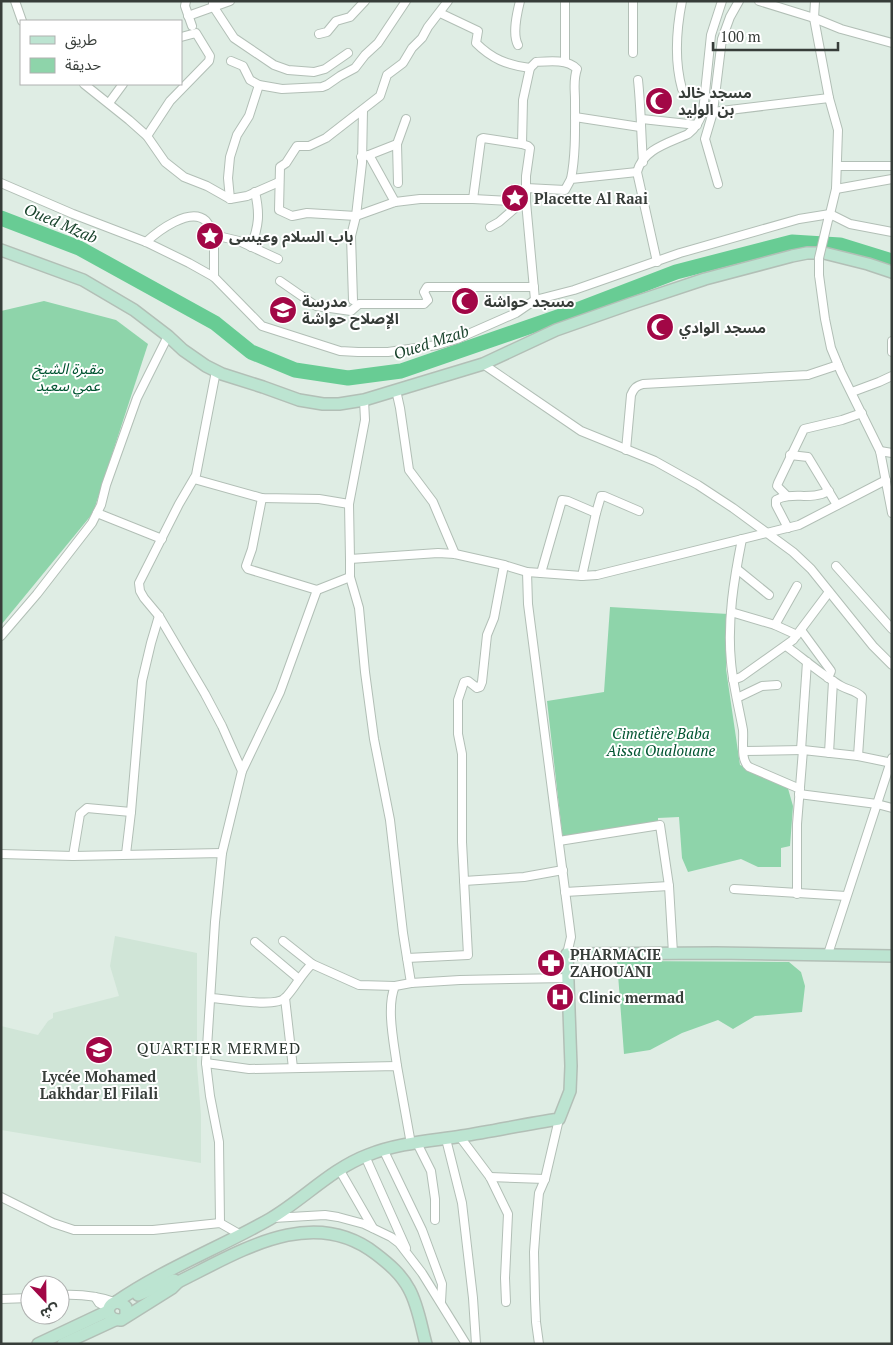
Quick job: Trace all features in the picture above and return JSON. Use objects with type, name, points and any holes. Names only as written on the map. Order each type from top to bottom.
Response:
[{"type":"main road","points":[[1,250],[83,280],[134,310],[183,350],[216,371],[299,400],[323,404],[364,400],[483,364],[556,330],[611,310],[705,279],[792,256],[824,253],[892,272]]},
{"type":"main road","points":[[63,1344],[77,1341],[115,1309],[173,1269],[271,1218],[339,1169],[365,1156],[384,1149],[414,1143],[460,1137],[559,1119],[570,1091],[568,954],[673,953],[892,956]]},
{"type":"main road","points":[[38,1344],[115,1309],[166,1283],[174,1280],[178,1282],[255,1245],[302,1232],[323,1232],[354,1240],[370,1250],[401,1275],[410,1291],[426,1344]]},
{"type":"street","points":[[15,1],[22,20]]},
{"type":"street","points":[[186,1],[188,16],[192,26]]},
{"type":"street","points":[[188,16],[213,4],[230,1]]},
{"type":"street","points":[[231,61],[243,66],[250,80],[260,85],[282,88],[322,87],[356,68],[378,43],[405,1]]},
{"type":"street","points":[[448,1],[422,38],[412,48],[403,63],[387,75],[380,96],[326,138],[309,146],[297,146],[286,163],[280,167],[279,212],[292,216],[307,213],[356,216],[395,202],[420,198],[524,202]]},
{"type":"street","points":[[518,45],[516,29],[517,11],[520,1]]},
{"type":"street","points":[[565,62],[566,1]]},
{"type":"street","points":[[633,1],[633,53]]},
{"type":"street","points":[[682,1],[676,50],[682,89]]},
{"type":"street","points":[[657,262],[637,172],[638,167],[648,154],[688,134],[697,125],[703,112],[711,35],[722,1]]},
{"type":"street","points":[[718,184],[705,139],[713,112],[722,39],[730,17],[739,1]]},
{"type":"street","points":[[759,1],[814,18],[841,29],[892,42]]},
{"type":"street","points":[[815,1],[814,18],[838,130],[836,189],[819,258],[819,274],[827,331],[838,365],[880,451],[892,513]]},
{"type":"street","points":[[319,34],[326,32],[336,21],[350,17],[360,2]]},
{"type":"street","points":[[213,4],[234,38],[274,65],[288,70],[314,72],[325,69],[348,53]]},
{"type":"street","points":[[440,12],[478,31],[476,43],[486,54],[512,66],[530,68]]},
{"type":"street","points":[[146,136],[170,101],[209,61],[210,56],[196,34],[182,37]]},
{"type":"street","points":[[522,144],[524,125],[523,100],[530,68],[536,62],[565,62],[575,66],[577,69],[574,78],[574,163],[571,179],[565,190],[526,188]]},
{"type":"street","points":[[638,80],[642,162]]},
{"type":"street","points":[[85,85],[146,136],[165,162],[179,174],[207,186],[230,199],[247,196],[279,182]]},
{"type":"street","points":[[109,103],[123,85]]},
{"type":"street","points":[[230,199],[228,178],[230,157],[237,135],[249,116],[260,85]]},
{"type":"street","points":[[713,112],[830,98]]},
{"type":"street","points":[[353,300],[351,236],[365,156],[363,110]]},
{"type":"street","points":[[574,117],[641,123],[697,125]]},
{"type":"street","points":[[398,183],[397,144],[406,118]]},
{"type":"street","points":[[473,199],[481,139],[522,144],[530,148],[524,202],[535,300]]},
{"type":"street","points":[[365,156],[397,144]]},
{"type":"street","points":[[365,156],[395,202]]},
{"type":"street","points":[[837,166],[892,166]]},
{"type":"street","points":[[571,179],[637,172]]},
{"type":"street","points":[[836,189],[892,179]]},
{"type":"street","points":[[1,183],[72,214],[146,242],[189,263],[214,277],[262,326],[340,351],[358,352],[388,352],[437,345],[456,339],[516,313],[535,300],[574,290],[680,254],[799,219],[829,217],[850,224],[892,232]]},
{"type":"street","points":[[251,247],[258,225],[259,210],[255,192]]},
{"type":"street","points":[[490,227],[524,202]]},
{"type":"street","points":[[146,242],[154,235],[186,216],[206,221],[214,234],[214,277]]},
{"type":"street","points":[[214,234],[234,239],[278,259]]},
{"type":"street","points":[[280,281],[316,306],[350,311],[359,304],[424,304],[428,300],[424,292],[427,287],[534,287]]},
{"type":"street","points":[[1,636],[37,594],[92,522],[97,513],[137,398],[168,336]]},
{"type":"street","points":[[892,341],[892,352]]},
{"type":"street","points":[[483,364],[582,432],[655,461],[698,485],[768,533],[801,559],[873,646],[892,665]]},
{"type":"street","points":[[626,450],[631,395],[633,389],[637,386],[643,384],[808,375],[838,365]]},
{"type":"street","points":[[216,371],[194,479],[179,504],[139,583],[140,591],[144,598],[159,616],[222,726],[242,771]]},
{"type":"street","points":[[852,392],[874,385],[892,376]]},
{"type":"street","points":[[396,390],[409,470],[432,502],[455,554]]},
{"type":"street","points":[[364,400],[365,420],[349,504],[350,577],[359,608],[374,739],[390,820],[411,983]]},
{"type":"street","points":[[787,496],[777,486],[790,455],[804,429],[862,413]]},
{"type":"street","points":[[880,451],[892,453]]},
{"type":"street","points":[[790,455],[808,457],[837,505]]},
{"type":"street","points":[[194,479],[262,498],[319,499],[349,504]]},
{"type":"street","points":[[350,559],[429,553],[455,554],[527,572],[582,576],[613,572],[807,522],[886,480]]},
{"type":"street","points":[[788,528],[775,502],[778,499],[787,496],[817,496],[829,491]]},
{"type":"street","points":[[582,576],[600,498],[603,496],[640,511]]},
{"type":"street","points":[[262,498],[252,549],[246,566],[248,569],[317,590],[350,577]]},
{"type":"street","points":[[541,573],[562,500],[568,500],[596,513]]},
{"type":"street","points":[[97,513],[162,539]]},
{"type":"street","points":[[742,539],[731,612],[731,661],[743,734],[744,760],[749,767],[799,792],[892,808]]},
{"type":"street","points":[[407,958],[468,954],[462,842],[462,754],[458,734],[458,700],[464,682],[468,681],[477,688],[480,687],[482,682],[487,635],[494,618],[504,565]]},
{"type":"street","points":[[836,566],[892,629]]},
{"type":"street","points":[[737,569],[769,595]]},
{"type":"street","points":[[527,572],[528,604],[571,937],[568,954]]},
{"type":"street","points":[[775,625],[797,586]]},
{"type":"street","points":[[220,1223],[219,1142],[206,1063],[212,998],[215,922],[222,853],[242,771],[280,692],[317,590]]},
{"type":"street","points":[[733,680],[741,677],[786,646],[829,592]]},
{"type":"street","points":[[731,612],[799,632],[831,671],[829,753]]},
{"type":"street","points":[[126,854],[142,681],[150,644],[159,616]]},
{"type":"street","points":[[786,646],[831,679],[860,694],[862,697],[858,756]]},
{"type":"street","points":[[797,894],[797,824],[807,662]]},
{"type":"street","points":[[737,698],[762,686],[777,685]]},
{"type":"street","points":[[744,750],[802,750],[891,761],[828,954]]},
{"type":"street","points":[[73,856],[80,814],[84,809],[131,812]]},
{"type":"street","points":[[559,841],[660,825],[669,886],[673,953]]},
{"type":"street","points":[[1,854],[73,856],[222,853]]},
{"type":"street","points":[[464,881],[524,877],[563,870]]},
{"type":"street","points":[[565,892],[669,886]]},
{"type":"street","points":[[734,890],[846,896]]},
{"type":"street","points":[[255,942],[299,979]]},
{"type":"street","points":[[283,942],[312,964],[359,985],[395,986],[411,983],[568,978]]},
{"type":"street","points":[[212,998],[266,1003],[279,1002],[286,998],[312,964]]},
{"type":"street","points":[[395,986],[392,994],[391,1010],[397,1066],[414,1143],[431,1171],[435,1199],[435,1220]]},
{"type":"street","points":[[286,998],[293,1068]]},
{"type":"street","points":[[206,1063],[240,1069],[397,1066]]},
{"type":"street","points":[[539,1344],[536,1322],[534,1252],[539,1193],[545,1179],[559,1119]]},
{"type":"street","points":[[460,1137],[490,1177],[508,1218],[504,1278],[506,1302]]},
{"type":"street","points":[[446,1138],[462,1203],[473,1298],[476,1344]]},
{"type":"street","points":[[384,1149],[422,1230],[442,1284],[441,1302]]},
{"type":"street","points":[[365,1156],[408,1255]]},
{"type":"street","points":[[339,1169],[373,1228]]},
{"type":"street","points":[[490,1177],[545,1179]]},
{"type":"street","points":[[1,1197],[53,1224],[74,1230],[153,1230],[220,1223],[241,1235]]},
{"type":"street","points":[[271,1218],[325,1215],[343,1218],[373,1228],[399,1243],[441,1302],[466,1344]]},
{"type":"street","points":[[70,1295],[101,1297],[115,1309]]},
{"type":"street","points":[[1,1300],[20,1299]]},
{"type":"shaded area","name":"Lycée Mohamed Lakhdar El Filali","points":[[115,936],[197,953],[197,1066],[201,1115],[201,1163],[1,1130],[1,1026],[38,1035],[48,1021],[53,1018],[53,1013],[119,996],[110,966]]},
{"type":"green space","name":"مقبرة الشيخ عمي سعيد","points":[[44,301],[116,320],[148,344],[93,513],[1,625],[1,311]]},
{"type":"green space","name":"Cimetière Baba Aissa Oualouane","points":[[610,607],[728,614],[726,669],[740,765],[787,785],[793,806],[790,846],[781,848],[781,867],[758,867],[741,859],[688,872],[682,858],[679,817],[658,818],[658,824],[563,841],[547,701],[604,692]]},
{"type":"green space","points":[[617,961],[789,962],[801,972],[805,986],[802,1012],[755,1016],[733,1029],[718,1020],[682,1033],[650,1050],[624,1054]]},
{"type":"waterway","name":"Oued Mzab","points":[[1,218],[79,248],[215,323],[251,352],[295,370],[348,378],[401,371],[569,313],[676,272],[792,242],[840,245],[892,261]]},
{"type":"place","name":"مسجد خالد بن الوليد","points":[[659,101]]},
{"type":"place","name":"Placette Al Raai","points":[[515,198]]},
{"type":"place","name":"باب السلام وعيسى","points":[[210,236]]},
{"type":"place","name":"مسجد حواشة","points":[[465,301]]},
{"type":"place","name":"مدرسة الإصلاح حواشة","points":[[283,310]]},
{"type":"place","name":"مسجد الوادي","points":[[660,327]]},
{"type":"place","name":"PHARMACIE ZAHOUANI","points":[[551,963]]},
{"type":"place","name":"Clinic mermad","points":[[560,997]]},
{"type":"place","name":"Lycée Mohamed Lakhdar El Filali","points":[[99,1050]]},
{"type":"district","name":"QUARTIER MERMED","points":[[219,1048]]}]
